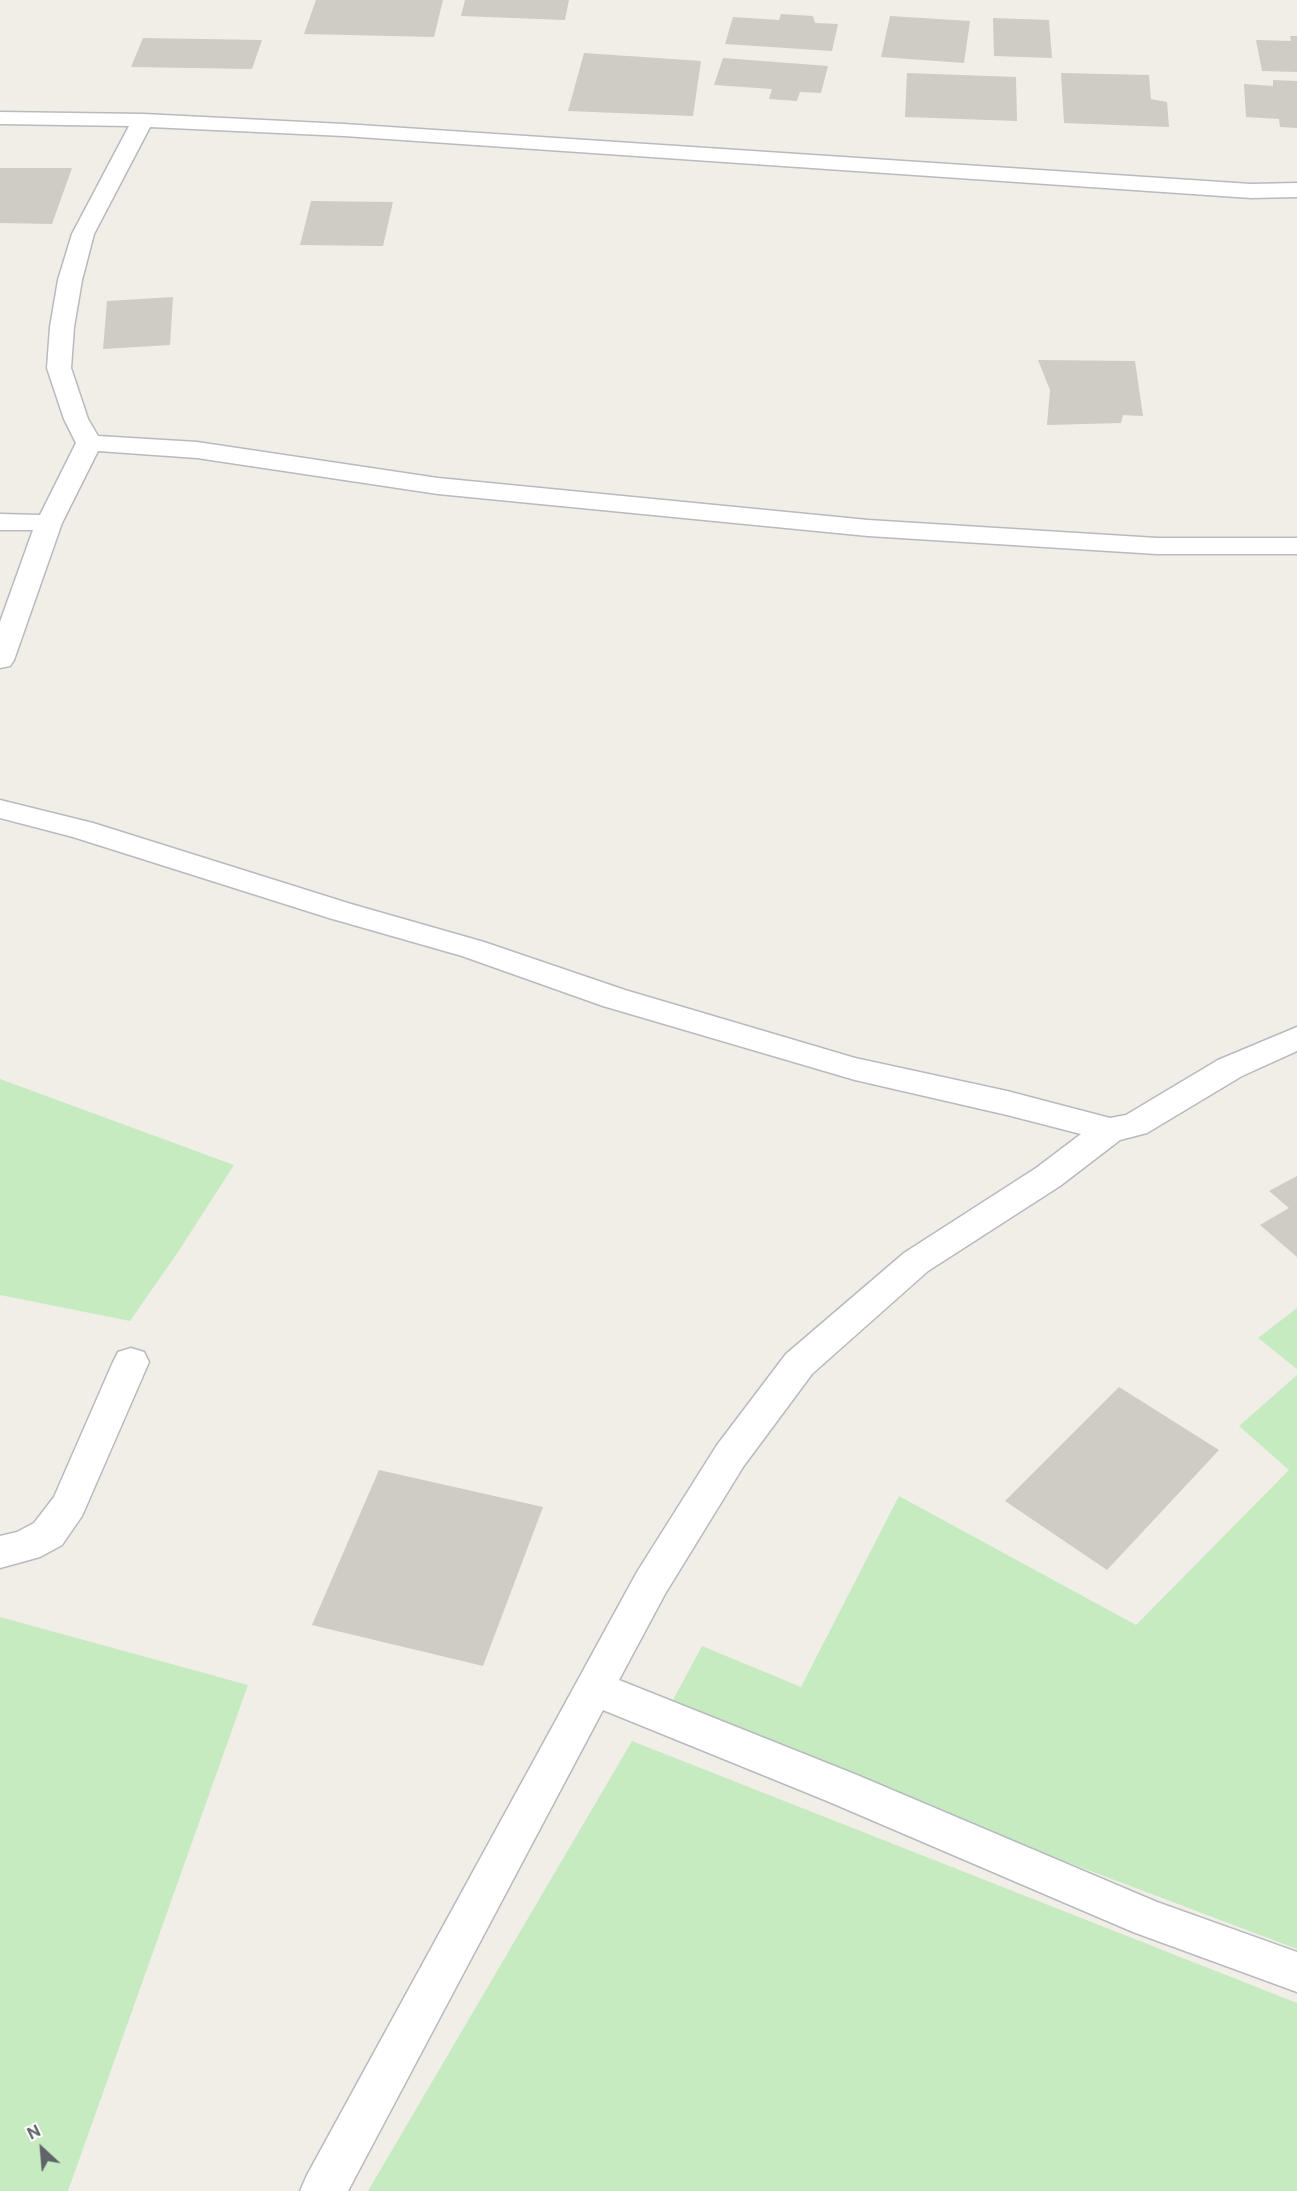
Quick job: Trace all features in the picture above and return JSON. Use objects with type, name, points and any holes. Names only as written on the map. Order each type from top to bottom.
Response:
[{"type":"street","points":[[0,118],[143,120],[550,143],[1251,190],[1297,190]]},
{"type":"street","points":[[89,443],[76,419],[59,368],[62,327],[70,280],[83,234],[143,120]]},
{"type":"street","points":[[0,660],[49,523],[89,443]]},
{"type":"street","points":[[89,443],[198,450],[438,486],[868,528],[1157,546],[1297,546]]},
{"type":"street","points":[[0,522],[49,523]]},
{"type":"street","points":[[0,809],[82,830],[340,911],[473,949],[614,998],[855,1069],[1007,1103],[1110,1130]]},
{"type":"street","points":[[323,2191],[596,1689],[651,1583],[724,1465],[800,1364],[916,1262],[1048,1177],[1110,1130],[1135,1125],[1230,1068],[1297,1038]]},
{"type":"street","points":[[0,1552],[26,1546],[48,1534],[69,1505],[131,1362]]},
{"type":"street","points":[[596,1689],[842,1788],[1148,1918],[1297,1972]]},
{"type":"green space","points":[[0,1079],[234,1165],[130,1321],[0,1295]]},
{"type":"green space","points":[[1297,1308],[1297,1369],[1258,1338]]},
{"type":"green space","points":[[1297,1375],[1297,1949],[667,1711],[702,1646],[801,1687],[899,1496],[1136,1625],[1289,1470],[1239,1426]]},
{"type":"green space","points":[[0,1617],[248,1685],[68,2191],[0,2191]]},
{"type":"green space","points":[[632,1741],[1297,2003],[1297,2191],[368,2191]]},
{"type":"building","points":[[316,0],[443,0],[434,37],[304,34]]},
{"type":"building","points":[[465,0],[569,0],[565,20],[461,16]]},
{"type":"building","points":[[781,14],[813,16],[815,23],[838,24],[832,51],[725,44],[733,17],[779,20]]},
{"type":"building","points":[[890,16],[970,21],[964,63],[881,57]]},
{"type":"building","points":[[993,18],[1049,20],[1052,58],[994,56]]},
{"type":"building","points":[[1290,36],[1297,36],[1297,72],[1262,71],[1256,40],[1291,41]]},
{"type":"building","points":[[143,38],[262,40],[252,69],[131,67]]},
{"type":"building","points":[[584,53],[701,61],[693,116],[568,111]]},
{"type":"building","points":[[723,58],[828,66],[821,93],[800,92],[797,101],[769,99],[772,89],[714,85]]},
{"type":"building","points":[[907,73],[1016,77],[1017,121],[905,117]]},
{"type":"building","points":[[1061,73],[1149,75],[1151,99],[1167,102],[1169,127],[1064,123]]},
{"type":"building","points":[[1273,80],[1297,81],[1297,128],[1280,127],[1279,119],[1246,117],[1244,84],[1273,86]]},
{"type":"building","points":[[0,168],[72,168],[52,224],[0,223]]},
{"type":"building","points":[[311,201],[393,202],[383,246],[300,245]]},
{"type":"building","points":[[173,297],[170,345],[103,349],[107,301]]},
{"type":"building","points":[[1038,360],[1135,361],[1143,416],[1123,415],[1121,423],[1047,425],[1050,390]]},
{"type":"building","points":[[1297,1176],[1297,1257],[1260,1225],[1289,1208],[1269,1191]]},
{"type":"building","points":[[1119,1387],[1219,1450],[1107,1570],[1005,1501]]},
{"type":"building","points":[[379,1470],[543,1507],[483,1666],[312,1625]]}]
